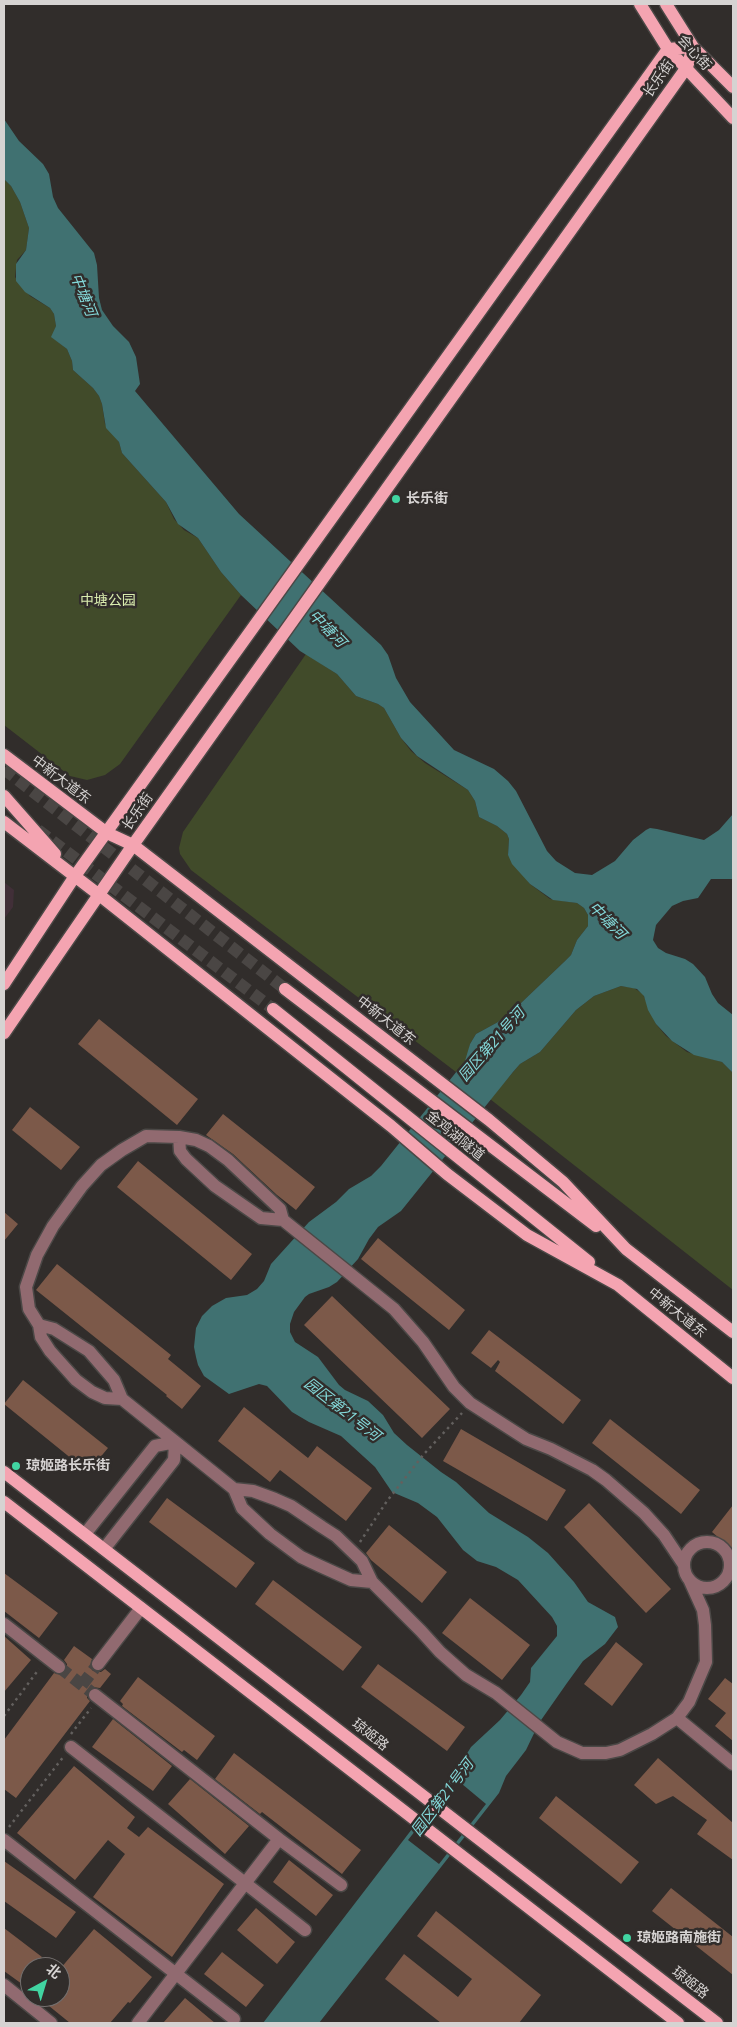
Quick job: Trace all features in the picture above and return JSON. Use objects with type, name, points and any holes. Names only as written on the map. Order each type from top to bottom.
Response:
[{"type":"main road","name":"会心街","points":[[640,4],[668,50],[687,67],[733,118]]},
{"type":"main road","name":"会心街","points":[[666,4],[693,47],[733,87]]},
{"type":"main road","name":"长乐街","points":[[4,984],[75,876],[668,50],[693,47],[687,67],[133,844],[4,1033]]},
{"type":"main road","name":"中新大道东","points":[[4,755],[107,833],[133,844],[489,1120],[563,1182],[626,1249],[733,1332]]},
{"type":"main road","points":[[4,796],[75,876]]},
{"type":"main road","name":"中新大道东","points":[[4,822],[391,1126],[447,1174],[527,1235],[618,1286],[733,1378]]},
{"type":"main road","name":"金鸡湖隧道","points":[[285,989],[626,1249]]},
{"type":"main road","name":"金鸡湖隧道","points":[[273,1009],[618,1286]]},
{"type":"main road","name":"琼姬路","points":[[4,1472],[717,2023]]},
{"type":"main road","points":[[4,1502],[678,2023]]},
{"type":"street","points":[[122,1399],[105,1398],[92,1392],[62,1367],[41,1337],[39,1326],[29,1309],[27,1300],[28,1281],[37,1255],[53,1226],[82,1186],[112,1156],[146,1136],[179,1137],[196,1140],[209,1146],[228,1160],[280,1209],[283,1220]]},
{"type":"street","points":[[179,1137],[180,1151],[215,1186],[261,1218],[283,1220],[394,1309],[423,1342],[454,1387],[470,1403],[526,1439],[551,1449],[592,1470],[644,1513],[664,1535],[684,1565],[703,1610],[706,1662],[689,1702],[677,1718],[632,1745],[620,1750],[606,1753],[582,1753],[551,1738],[496,1693],[466,1675],[440,1652],[372,1582],[362,1561],[336,1536],[291,1506],[253,1490],[234,1489]]},
{"type":"street","points":[[39,1326],[54,1329],[88,1350],[114,1380],[122,1399],[234,1489],[242,1508],[254,1521],[301,1557],[351,1580],[372,1582]]},
{"type":"street","points":[[85,1534],[155,1446],[175,1442]]},
{"type":"street","points":[[104,1549],[174,1460],[175,1442]]},
{"type":"street","points":[[684,1565],[689,1551],[702,1543],[716,1544],[728,1554],[730,1561],[728,1576],[717,1586],[702,1587],[689,1579]]},
{"type":"street","points":[[98,1664],[141,1608]]},
{"type":"street","points":[[4,1624],[59,1667]]},
{"type":"street","points":[[97,1696],[340,1885]]},
{"type":"street","points":[[677,1718],[733,1764]]},
{"type":"street","points":[[71,1747],[305,1930]]},
{"type":"street","points":[[138,2023],[279,1839]]},
{"type":"street","points":[[4,1840],[234,2019]]},
{"type":"street","points":[[4,1985],[51,2023]]},
{"type":"path","points":[[352,1553],[424,1454],[470,1403]]},
{"type":"path","points":[[4,1716],[48,1658]]},
{"type":"path","points":[[4,1834],[71,1747],[65,1742],[97,1696]]},
{"type":"shaded area","points":[[4,882],[14,890],[13,907],[4,919]]},
{"type":"green space","name":"中塘公园","points":[[4,179],[11,186],[20,202],[29,228],[26,250],[17,260],[15,277],[30,296],[50,308],[54,314],[56,326],[52,337],[67,349],[72,361],[73,370],[99,396],[105,424],[119,442],[122,453],[166,502],[174,519],[184,530],[198,538],[221,572],[241,595],[120,764],[105,775],[87,780],[70,776],[4,725]]},
{"type":"green space","points":[[306,654],[337,674],[356,696],[384,708],[401,738],[411,751],[425,763],[468,790],[475,801],[479,817],[497,826],[507,834],[509,839],[508,855],[530,884],[550,899],[577,903],[584,908],[588,915],[588,926],[577,940],[571,955],[521,1003],[498,1022],[476,1034],[470,1044],[467,1059],[456,1072],[191,870],[180,854],[179,848],[183,832]]},
{"type":"green space","points":[[621,986],[634,988],[643,994],[656,1024],[666,1036],[687,1052],[722,1062],[733,1073],[733,1290],[490,1099],[520,1064],[540,1052],[576,1010],[594,996]]},
{"type":"water","points":[[4,119],[19,141],[43,164],[49,174],[53,197],[58,208],[94,253],[102,310],[113,326],[129,342],[136,357],[140,384],[135,391],[239,514],[381,645],[388,655],[396,678],[410,702],[454,750],[494,769],[508,781],[516,791],[547,851],[556,861],[575,873],[592,875],[615,861],[633,840],[650,828],[704,840],[719,830],[733,814],[733,879],[711,879],[698,898],[683,901],[672,906],[656,925],[653,940],[658,948],[666,953],[685,959],[693,964],[705,977],[718,1003],[733,1015],[733,1073],[722,1062],[694,1055],[672,1041],[656,1024],[648,1010],[644,996],[637,989],[621,986],[594,996],[576,1010],[540,1052],[520,1064],[401,1211],[378,1227],[358,1259],[337,1282],[309,1294],[294,1312],[290,1324],[290,1332],[295,1342],[318,1357],[339,1385],[368,1401],[383,1415],[394,1433],[456,1482],[489,1513],[528,1537],[548,1553],[574,1582],[588,1602],[615,1617],[618,1627],[605,1644],[583,1661],[539,1723],[526,1750],[506,1776],[499,1793],[319,2023],[263,2023],[455,1773],[471,1747],[500,1720],[521,1695],[530,1682],[531,1668],[557,1636],[557,1626],[552,1617],[518,1580],[496,1567],[477,1561],[463,1550],[437,1517],[418,1503],[392,1492],[375,1467],[341,1436],[309,1422],[292,1412],[267,1386],[259,1384],[229,1394],[204,1376],[198,1365],[194,1347],[196,1328],[202,1316],[212,1306],[226,1298],[247,1295],[257,1289],[264,1281],[271,1264],[309,1222],[336,1202],[349,1189],[371,1176],[381,1166],[465,1061],[470,1044],[476,1034],[498,1022],[521,1003],[571,955],[577,940],[588,926],[588,915],[584,908],[577,903],[553,900],[530,884],[512,864],[508,855],[509,839],[507,834],[497,826],[479,817],[475,801],[468,790],[417,756],[401,738],[384,708],[356,696],[337,674],[300,651],[241,595],[221,572],[198,538],[178,524],[166,502],[122,453],[119,442],[106,428],[99,396],[73,370],[72,361],[67,349],[51,337],[56,326],[54,314],[50,308],[25,292],[16,281],[16,264],[26,250],[29,228],[20,202],[11,186],[4,179]]},
{"type":"pier","points":[[456,1779],[486,1804],[439,1864],[408,1840]]},
{"type":"building","points":[[99,1019],[198,1099],[177,1125],[78,1044]]},
{"type":"building","points":[[30,1107],[80,1147],[61,1170],[12,1130]]},
{"type":"building","points":[[223,1114],[315,1187],[296,1210],[233,1154],[206,1135]]},
{"type":"building","points":[[138,1161],[252,1254],[231,1280],[117,1187]]},
{"type":"building","points":[[4,1212],[18,1224],[4,1241]]},
{"type":"building","points":[[378,1238],[465,1310],[449,1330],[361,1259]]},
{"type":"building","points":[[57,1264],[171,1355],[168,1359],[201,1386],[182,1409],[36,1290]]},
{"type":"building","points":[[332,1296],[450,1409],[422,1438],[304,1325]]},
{"type":"building","points":[[489,1330],[581,1400],[563,1424],[495,1371],[500,1362],[498,1360],[491,1368],[471,1353]]},
{"type":"building","points":[[23,1380],[108,1448],[88,1472],[4,1404]]},
{"type":"building","points":[[244,1407],[308,1458],[317,1446],[372,1488],[346,1521],[280,1470],[270,1482],[218,1441]]},
{"type":"building","points":[[610,1419],[700,1490],[681,1514],[592,1443]]},
{"type":"building","points":[[461,1429],[566,1490],[547,1521],[443,1461]]},
{"type":"building","points":[[167,1498],[255,1563],[236,1588],[149,1522]]},
{"type":"building","points":[[589,1503],[671,1589],[646,1613],[564,1527]]},
{"type":"building","points":[[733,1505],[733,1550],[712,1532]]},
{"type":"building","points":[[389,1525],[447,1572],[422,1603],[371,1560],[366,1553]]},
{"type":"building","points":[[4,1573],[58,1613],[39,1638],[4,1611]]},
{"type":"building","points":[[273,1580],[362,1647],[343,1671],[255,1604]]},
{"type":"building","points":[[470,1598],[530,1645],[502,1680],[442,1633]]},
{"type":"building","points":[[4,1636],[31,1660],[4,1692]]},
{"type":"building","points":[[616,1642],[643,1664],[612,1706],[584,1684]]},
{"type":"building","points":[[74,1646],[92,1659],[90,1667],[93,1671],[101,1672],[105,1669],[111,1674],[100,1688],[92,1687],[88,1690],[87,1698],[90,1701],[16,1798],[4,1789],[4,1740],[54,1673],[62,1675],[66,1672],[67,1664],[64,1660]]},
{"type":"building","points":[[378,1664],[465,1727],[447,1751],[361,1687]]},
{"type":"building","points":[[138,1677],[215,1736],[197,1760],[184,1750],[182,1752],[122,1706],[123,1704],[120,1701]]},
{"type":"building","points":[[725,1678],[733,1684],[733,1741],[715,1726],[726,1713],[708,1699]]},
{"type":"building","points":[[113,1719],[172,1766],[153,1791],[92,1747]]},
{"type":"building","points":[[234,1753],[361,1850],[342,1874],[262,1812],[260,1814],[215,1779]]},
{"type":"building","points":[[658,1758],[733,1823],[733,1860],[697,1834],[707,1820],[673,1796],[656,1804],[634,1785]]},
{"type":"building","points":[[74,1766],[135,1817],[127,1828],[139,1837],[148,1827],[224,1884],[172,1957],[93,1897],[125,1854],[108,1840],[75,1880],[17,1833]]},
{"type":"building","points":[[190,1779],[249,1826],[225,1854],[168,1804]]},
{"type":"building","points":[[556,1796],[639,1862],[621,1884],[539,1818]]},
{"type":"building","points":[[289,1860],[333,1895],[316,1916],[273,1882]]},
{"type":"building","points":[[4,1861],[76,1912],[56,1938],[4,1901]]},
{"type":"building","points":[[671,1888],[733,1937],[733,1975],[652,1911]]},
{"type":"building","points":[[256,1908],[295,1942],[277,1964],[237,1930]]},
{"type":"building","points":[[436,1911],[541,1995],[519,2023],[441,2023],[385,1979],[404,1954],[458,1997],[472,1979],[417,1936]]},
{"type":"building","points":[[4,1928],[42,1957],[20,1957],[20,1983],[4,1971]]},
{"type":"building","points":[[94,1929],[152,1977],[110,2023],[70,2023],[50,2007],[70,2007],[70,1957]]},
{"type":"building","points":[[222,1952],[264,1985],[246,2007],[204,1974]]},
{"type":"building","points":[[185,1998],[215,2023],[163,2023]]},
{"type":"tunnel","points":[[4,769],[285,989]]},
{"type":"tunnel","points":[[38,830],[273,1009]]},
{"type":"tunnel","points":[[82,1685],[98,1664]]},
{"type":"tunnel","points":[[59,1667],[95,1695]]},
{"type":"place","name":"长乐街","points":[[396,499]]},
{"type":"place","name":"琼姬路长乐街","points":[[16,1466]]},
{"type":"place","name":"琼姬路南施街","points":[[627,1938]]},
{"type":"water label","name":"中塘河","points":[[83,295]]},
{"type":"water label","name":"中塘河","points":[[327,629]]},
{"type":"water label","name":"中塘河","points":[[607,921]]},
{"type":"water label","name":"园区第21号河","points":[[492,1045]]},
{"type":"water label","name":"园区第21号河","points":[[342,1410]]},
{"type":"water label","name":"园区第21号河","points":[[443,1798]]}]
